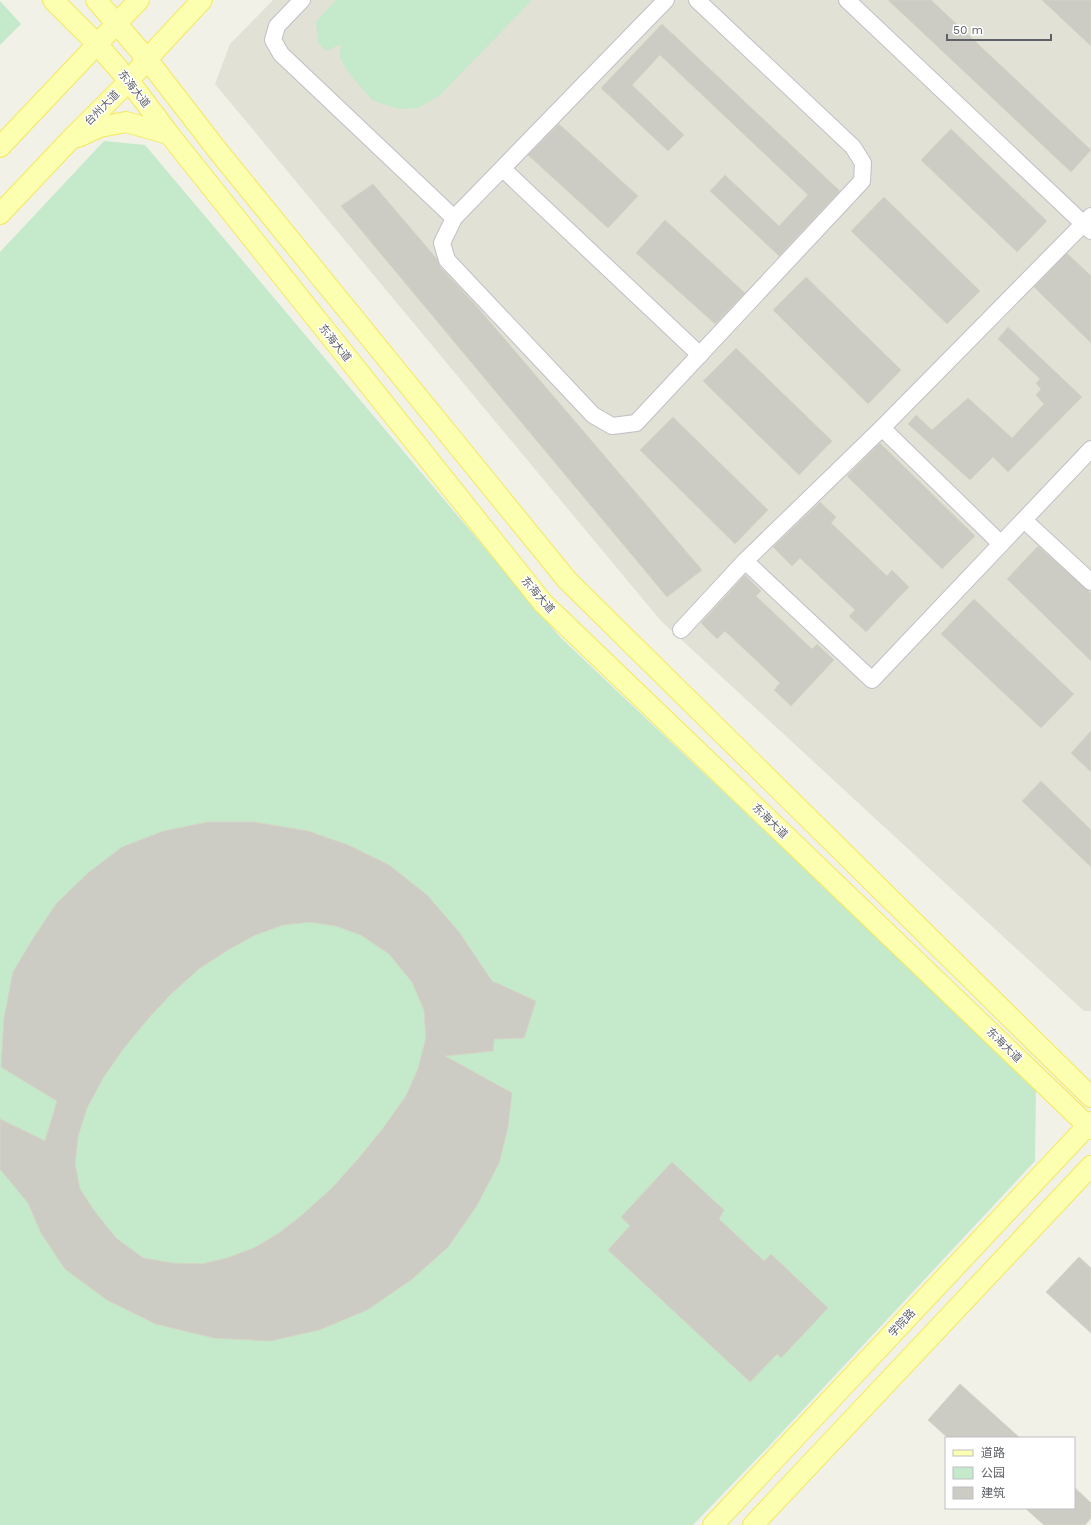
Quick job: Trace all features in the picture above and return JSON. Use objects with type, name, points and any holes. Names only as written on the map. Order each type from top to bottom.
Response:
[{"type":"main road","name":"东海大道","points":[[53,0],[97,44],[129,81],[169,134],[543,603],[1090,1125]]},
{"type":"main road","points":[[96,0],[147,59],[218,151],[567,580],[1091,1097]]},
{"type":"main road","points":[[0,147],[139,0]]},
{"type":"main road","name":"台州大道","points":[[0,214],[69,141],[129,81],[147,59],[202,0]]},
{"type":"main road","points":[[69,141],[100,126],[126,122],[169,134]]},
{"type":"main road","name":"学院路","points":[[713,1525],[1090,1125]]},
{"type":"main road","points":[[753,1525],[1091,1166]]},
{"type":"lane","points":[[302,0],[277,26],[273,40],[281,54],[454,218]]},
{"type":"lane","points":[[666,0],[454,218],[442,243],[447,260],[593,415],[612,426],[636,423],[862,181],[863,163],[853,147],[697,0]]},
{"type":"lane","points":[[681,630],[745,561],[1088,224],[846,0]]},
{"type":"lane","points":[[503,169],[700,355]]},
{"type":"lane","points":[[882,428],[1001,544]]},
{"type":"lane","points":[[745,561],[872,680],[1091,449]]},
{"type":"lane","points":[[1024,520],[1091,582]]},
{"type":"shaded area","points":[[273,0],[1091,0],[1091,1011],[1084,1011],[661,621],[215,84],[230,44]]},
{"type":"green space","points":[[336,0],[532,0],[439,96],[418,108],[398,109],[372,100],[345,68],[340,57],[341,44],[326,51],[318,42],[316,22]]},
{"type":"green space","points":[[0,1],[21,24],[0,45]]},
{"type":"green space","points":[[104,141],[145,145],[560,637],[1036,1088],[1035,1161],[769,1446],[693,1525],[0,1525],[0,252]]},
{"type":"building","points":[[888,0],[931,0],[1091,150],[1071,172]]},
{"type":"building","points":[[1042,0],[1091,0],[1091,46]]},
{"type":"building","points":[[662,24],[840,191],[779,256],[710,191],[725,175],[779,226],[808,195],[660,55],[632,85],[684,135],[668,151],[601,88]]},
{"type":"building","points":[[559,124],[638,196],[608,228],[528,155]]},
{"type":"building","points":[[951,129],[1047,221],[1017,252],[921,160]]},
{"type":"building","points":[[373,184],[437,259],[440,267],[473,302],[702,570],[667,597],[341,206]]},
{"type":"building","points":[[884,197],[980,291],[947,324],[851,231]]},
{"type":"building","points":[[665,220],[745,293],[715,324],[636,253]]},
{"type":"building","points":[[1067,253],[1091,276],[1091,343],[1034,287]]},
{"type":"building","points":[[806,277],[901,370],[868,404],[773,310]]},
{"type":"building","points":[[1008,327],[1082,397],[1008,472],[993,457],[970,480],[908,424],[916,415],[932,430],[968,398],[1012,438],[1044,404],[1036,395],[1041,389],[1036,383],[1040,379],[998,339]]},
{"type":"building","points":[[736,348],[832,441],[799,475],[703,381]]},
{"type":"building","points":[[673,417],[768,510],[735,544],[640,450]]},
{"type":"building","points":[[880,443],[975,536],[942,569],[847,476]]},
{"type":"building","points":[[820,502],[836,517],[831,523],[887,576],[892,570],[909,587],[866,632],[849,616],[855,610],[800,558],[792,566],[773,547]]},
{"type":"building","points":[[1038,546],[1091,593],[1091,661],[1007,579]]},
{"type":"building","points":[[745,575],[761,591],[756,596],[812,649],[817,644],[834,660],[791,706],[774,690],[780,683],[725,631],[717,639],[701,623]]},
{"type":"building","points":[[974,599],[1074,694],[1041,728],[941,634]]},
{"type":"building","points":[[1091,731],[1091,772],[1071,753]]},
{"type":"building","points":[[1041,781],[1091,830],[1091,867],[1022,801]]},
{"type":"building","points":[[208,822],[254,822],[308,831],[348,845],[389,865],[427,895],[459,932],[492,981],[536,1001],[524,1038],[494,1039],[493,1051],[445,1056],[512,1093],[508,1127],[499,1163],[476,1207],[448,1247],[411,1280],[367,1310],[319,1330],[270,1341],[214,1338],[156,1324],[107,1300],[65,1269],[41,1233],[28,1203],[0,1169],[0,1119],[45,1141],[57,1101],[1,1067],[4,1018],[13,972],[56,904],[88,873],[122,847],[164,831]],"holes":[[[310,922],[336,926],[361,935],[389,954],[412,982],[424,1010],[426,1038],[418,1069],[406,1096],[384,1127],[332,1188],[301,1216],[279,1233],[254,1248],[227,1258],[202,1264],[172,1263],[143,1258],[116,1238],[95,1212],[80,1189],[75,1164],[78,1136],[87,1108],[103,1078],[124,1048],[147,1020],[170,995],[200,968],[255,935],[283,925]]]},
{"type":"building","points":[[672,1162],[724,1210],[719,1219],[764,1261],[771,1254],[828,1308],[781,1358],[777,1354],[750,1382],[608,1250],[630,1226],[621,1217]]},
{"type":"building","points":[[1079,1257],[1091,1268],[1091,1333],[1046,1292]]},
{"type":"building","points":[[960,1384],[1019,1437],[947,1437],[928,1420]]},
{"type":"building","points":[[1075,1488],[1091,1503],[1091,1518],[1085,1525],[1044,1525],[1026,1509],[1075,1509]]}]
